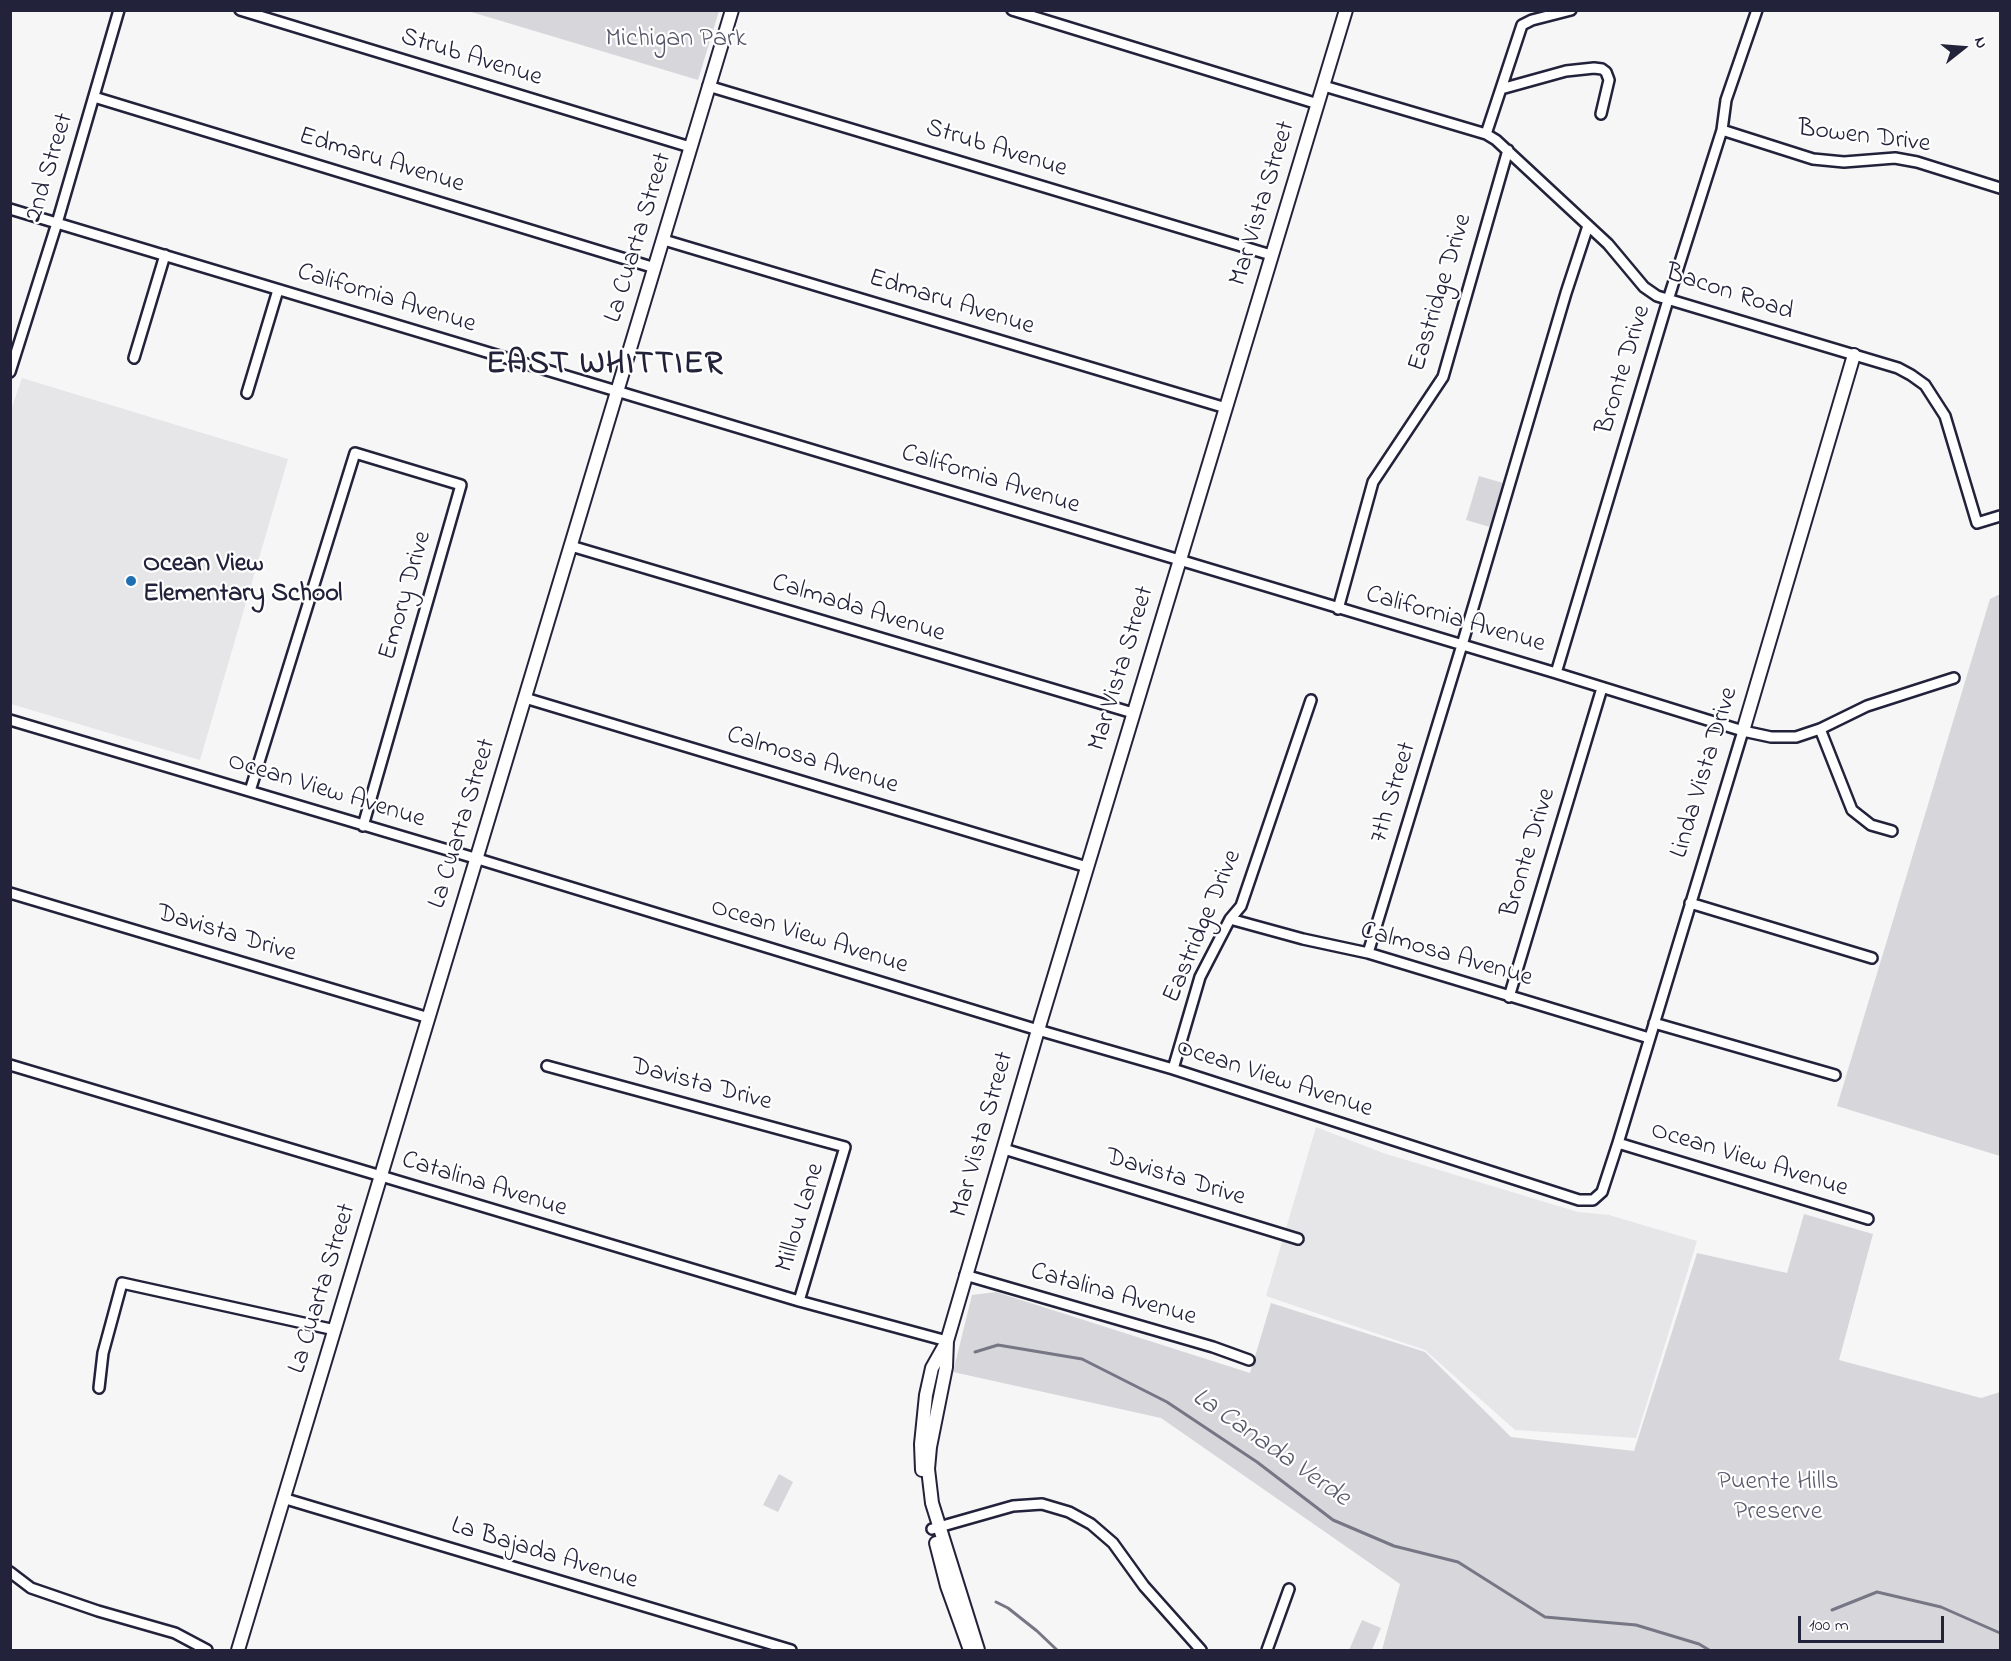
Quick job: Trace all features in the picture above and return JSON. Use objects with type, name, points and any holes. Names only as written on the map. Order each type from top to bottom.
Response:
[{"type":"street","name":"2nd Street","points":[[10,372],[57,223],[119,10]]},
{"type":"street","name":"Strub Avenue","points":[[240,10],[690,147]]},
{"type":"street","name":"La Cuarta Street","points":[[238,1650],[732,10]]},
{"type":"street","points":[[1012,10],[1318,104]]},
{"type":"street","name":"Mar Vista Street","points":[[978,1650],[925,1497],[921,1463],[922,1420],[932,1368],[947,1341],[1133,713],[1346,10]]},
{"type":"street","points":[[1486,134],[1522,26],[1532,20],[1571,10]]},
{"type":"street","name":"Bronte Drive","points":[[1556,673],[1668,300],[1722,130],[1726,100],[1757,10]]},
{"type":"street","points":[[1501,89],[1566,71],[1602,69],[1609,80],[1601,114]]},
{"type":"street","name":"Strub Avenue","points":[[708,86],[1271,255]]},
{"type":"street","name":"Bacon Road","points":[[1324,86],[1486,134],[1508,150],[1608,244],[1644,287],[1668,300],[1898,368],[1925,385],[1945,416],[1977,524],[2001,516]]},
{"type":"street","name":"Edmaru Avenue","points":[[94,97],[655,268]]},
{"type":"street","name":"Bowen Drive","points":[[1722,130],[1813,159],[1844,162],[1895,158],[1917,162],[2001,188]]},
{"type":"street","name":"Eastridge Drive","points":[[1338,609],[1373,482],[1443,377],[1508,150]]},
{"type":"street","name":"California Avenue","points":[[10,209],[1743,731],[1784,738],[1796,737],[1820,729],[1867,706],[1954,678]]},
{"type":"street","name":"7th Street","points":[[1368,953],[1588,226]]},
{"type":"street","name":"Edmaru Avenue","points":[[663,240],[1226,408]]},
{"type":"street","points":[[134,358],[165,255]]},
{"type":"street","points":[[247,393],[278,290]]},
{"type":"street","name":"Linda Vista Drive","points":[[1593,1200],[1602,1192],[1618,1143],[1854,355]]},
{"type":"street","name":"Emory Drive","points":[[250,792],[355,453],[461,484],[363,826]]},
{"type":"street","name":"Calmada Avenue","points":[[571,546],[1133,713]]},
{"type":"street","name":"Bronte Drive","points":[[1509,997],[1602,688]]},
{"type":"street","name":"Calmosa Avenue","points":[[525,698],[1087,867]]},
{"type":"street","name":"Eastridge Drive","points":[[1173,1069],[1200,977],[1230,919],[1240,906],[1311,700]]},
{"type":"street","name":"Ocean View Avenue","points":[[10,720],[1173,1069],[1579,1200],[1593,1200]]},
{"type":"street","points":[[1820,729],[1852,810],[1871,825],[1892,831]]},
{"type":"street","name":"Davista Drive","points":[[10,893],[429,1018]]},
{"type":"street","points":[[1690,903],[1872,958]]},
{"type":"street","name":"Calmosa Avenue","points":[[1230,919],[1303,939],[1368,953],[1649,1038]]},
{"type":"street","points":[[1654,1023],[1835,1076]]},
{"type":"street","name":"Catalina Avenue","points":[[10,1065],[799,1301],[947,1341]]},
{"type":"street","name":"Davista Drive","points":[[547,1066],[845,1147]]},
{"type":"street","name":"Ocean View Avenue","points":[[1618,1143],[1868,1219]]},
{"type":"street","name":"Millou Lane","points":[[799,1301],[845,1147]]},
{"type":"street","name":"Davista Drive","points":[[1004,1149],[1298,1239]]},
{"type":"street","name":"Catalina Avenue","points":[[965,1275],[1213,1347],[1248,1360]]},
{"type":"street","points":[[99,1388],[103,1353],[122,1283],[334,1330]]},
{"type":"street","name":"La Bajada Avenue","points":[[285,1499],[791,1650]]},
{"type":"street","points":[[936,1528],[1012,1506],[1042,1504],[1069,1512],[1091,1524],[1113,1543],[1144,1586],[1201,1650]]},
{"type":"street","name":"Mar Vista Street","points":[[936,1528],[948,1586],[970,1650]]},
{"type":"street","points":[[10,1572],[32,1588],[98,1611],[175,1633],[207,1650]]},
{"type":"street","points":[[1267,1650],[1289,1589]]},
{"type":"shaded area","name":"Ocean View Elementary School","points":[[22,378],[288,459],[200,760],[11,704],[10,413]]},
{"type":"shaded area","points":[[1316,1127],[1383,1153],[1578,1212],[1609,1215],[1697,1241],[1636,1438],[1515,1430],[1425,1350],[1266,1296]]},
{"type":"green space","name":"Michigan Park","points":[[468,11],[719,11],[698,80]]},
{"type":"green space","points":[[1479,476],[1503,483],[1490,527],[1466,520]]},
{"type":"green space","points":[[2000,594],[2000,1156],[1837,1106],[1990,599]]},
{"type":"green space","name":"Puente Hills Preserve","points":[[1804,1214],[1873,1234],[1839,1360],[1981,1398],[2000,1392],[2000,1650],[1382,1650],[1400,1584],[1161,1418],[953,1372],[972,1295],[996,1292],[1250,1373],[1271,1303],[1425,1352],[1511,1437],[1634,1451],[1697,1253],[1787,1273]]},
{"type":"green space","points":[[779,1474],[793,1482],[778,1512],[763,1505]]},
{"type":"green space","points":[[1362,1620],[1381,1628],[1372,1650],[1349,1650]]},
{"type":"waterway","name":"La Canada Verde","points":[[975,1352],[998,1345],[1082,1359],[1167,1402],[1257,1462],[1333,1520],[1394,1546],[1458,1562],[1545,1617],[1636,1625],[1699,1644],[1709,1650]]},
{"type":"waterway","name":"La Canada Verde","points":[[1832,1610],[1877,1592],[1941,1607],[2000,1633]]},
{"type":"waterway","points":[[996,1602],[1008,1608],[1057,1650]]},
{"type":"place","name":"Ocean View Elementary School","points":[[131,581]]},
{"type":"district","name":"EAST WHITTIER","points":[[605,367]]}]
